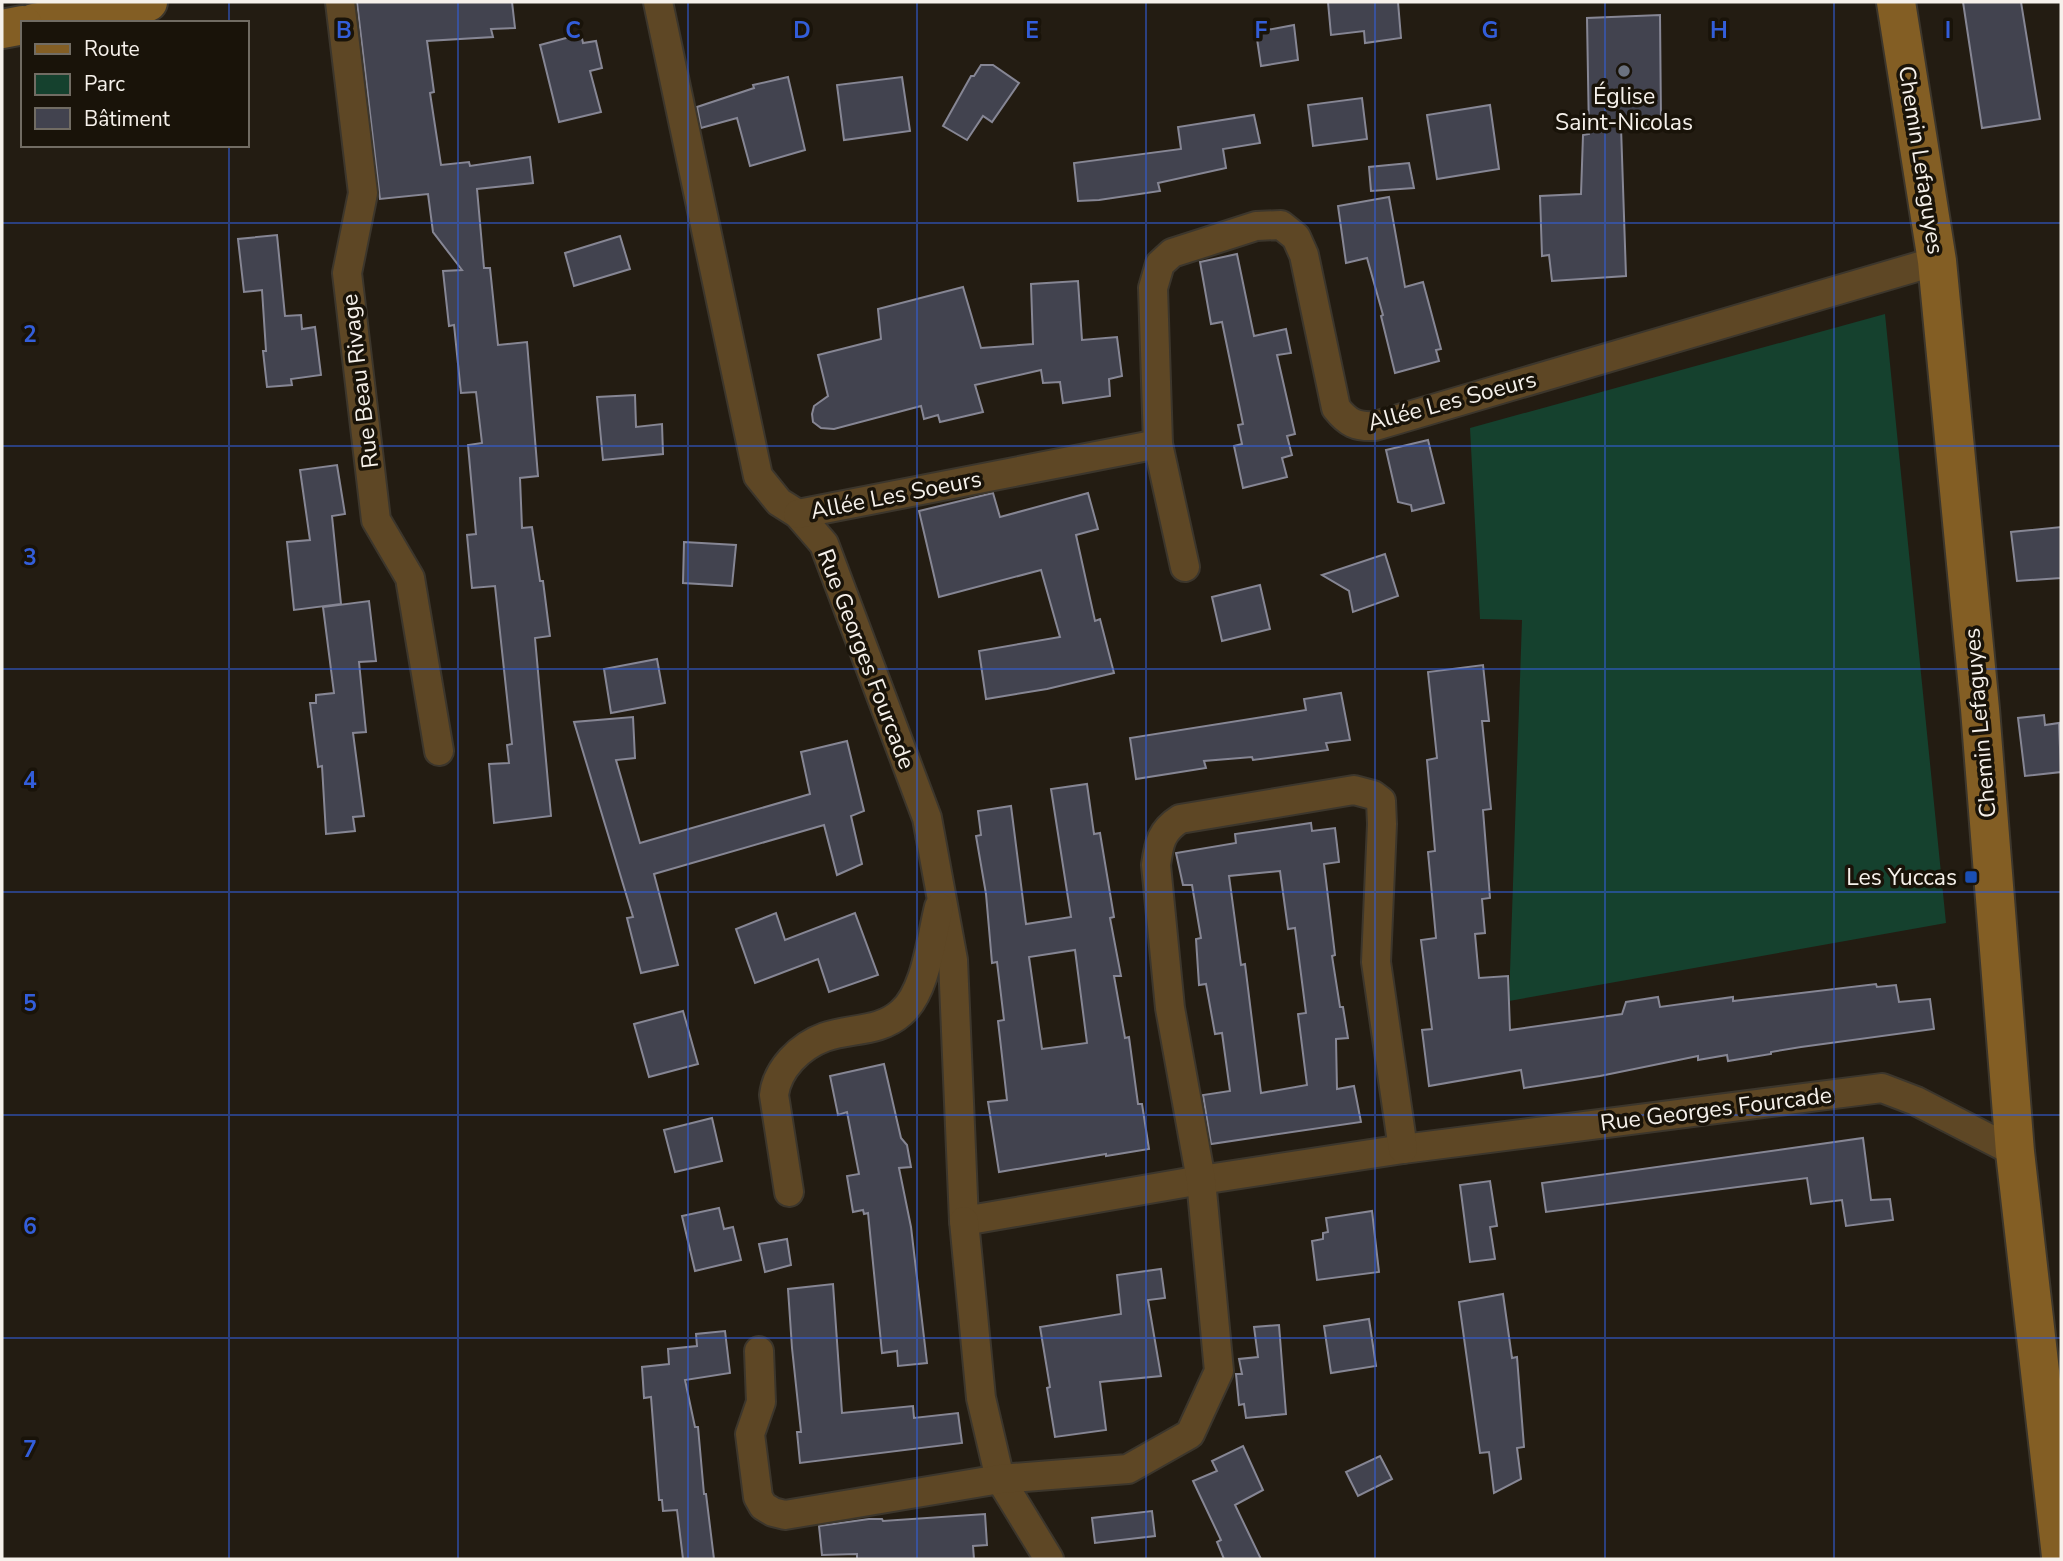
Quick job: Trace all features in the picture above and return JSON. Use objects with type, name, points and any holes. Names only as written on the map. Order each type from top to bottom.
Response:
[{"type":"main road","points":[[45,21],[148,2]]},
{"type":"main road","name":"Chemin Lefaguyes","points":[[1896,2],[1937,261],[1980,709],[2015,1152],[2055,1447],[2061,1556]]},
{"type":"main road","points":[[2,29],[21,25]]},
{"type":"street","name":"Rue Beau Rivage","points":[[340,2],[363,193],[347,273],[376,520],[410,578],[439,751]]},
{"type":"street","name":"Rue Georges Fourcade","points":[[658,2],[758,475],[779,502],[798,514],[824,544],[927,818],[953,960],[964,1221],[981,1398],[1000,1479],[1049,1559]]},
{"type":"street","name":"Allée Les Soeurs","points":[[1185,568],[1158,444],[1153,288],[1160,264],[1172,253],[1256,226],[1281,225],[1296,237],[1304,255],[1336,408],[1343,418],[1359,427],[1375,426],[1937,261]]},
{"type":"street","name":"Allée Les Soeurs","points":[[798,514],[1158,444]]},
{"type":"street","points":[[759,1351],[761,1402],[750,1434],[758,1497],[763,1506],[772,1512],[785,1515],[1000,1479],[1128,1469],[1190,1434],[1219,1371],[1201,1180],[1170,1008],[1156,865],[1159,843],[1168,826],[1180,819],[1354,790],[1373,795],[1381,802],[1376,962],[1403,1149]]},
{"type":"street","points":[[789,1192],[774,1095],[775,1082],[793,1058],[823,1037],[883,1025],[902,1012],[919,990],[941,898]]},
{"type":"street","name":"Rue Georges Fourcade","points":[[964,1221],[1201,1180],[1403,1149],[1882,1088],[1916,1101],[2015,1152]]},
{"type":"green space","points":[[1885,314],[1946,923],[1509,1001],[1522,620],[1480,619],[1470,428]]},
{"type":"building","points":[[357,2],[512,2],[515,28],[491,29],[493,37],[427,41],[434,92],[430,93],[441,165],[469,162],[470,166],[530,157],[533,183],[477,189],[484,268],[490,268],[498,345],[527,342],[538,476],[520,478],[522,528],[532,527],[550,636],[535,638],[551,816],[494,823],[489,764],[509,763],[507,745],[512,744],[495,586],[472,588],[467,535],[476,534],[468,445],[482,443],[476,392],[461,393],[454,325],[449,326],[443,271],[462,270],[433,232],[428,194],[380,199]]},
{"type":"building","points":[[1328,2],[1398,2],[1401,38],[1365,43],[1364,31],[1331,35]]},
{"type":"building","points":[[1963,2],[2021,2],[2040,119],[1982,128]]},
{"type":"building","name":"Église Saint-Nicolas","points":[[1660,15],[1661,123],[1621,127],[1626,276],[1552,281],[1549,255],[1542,256],[1540,196],[1581,194],[1583,135],[1589,134],[1587,18]]},
{"type":"building","points":[[1294,25],[1298,60],[1261,66],[1256,32]]},
{"type":"building","points":[[581,34],[583,43],[596,41],[602,68],[590,71],[601,112],[559,122],[540,45]]},
{"type":"building","points":[[981,65],[993,65],[1019,83],[992,122],[983,116],[967,140],[943,126],[971,76],[974,76]]},
{"type":"building","points":[[788,77],[805,150],[750,166],[737,118],[701,128],[697,107],[754,88],[753,85]]},
{"type":"building","points":[[902,77],[910,131],[844,140],[837,85]]},
{"type":"building","points":[[1362,98],[1367,139],[1313,146],[1308,105]]},
{"type":"building","points":[[1490,105],[1499,169],[1437,179],[1427,115]]},
{"type":"building","points":[[1254,115],[1260,143],[1223,149],[1226,168],[1158,183],[1160,191],[1078,201],[1074,163],[1181,149],[1178,127]]},
{"type":"building","points":[[1409,163],[1414,188],[1371,191],[1369,167]]},
{"type":"building","points":[[1389,197],[1405,287],[1423,282],[1441,349],[1436,350],[1439,361],[1395,373],[1367,258],[1346,263],[1338,206]]},
{"type":"building","points":[[277,235],[285,316],[301,315],[302,329],[315,327],[321,375],[291,379],[292,385],[267,387],[263,351],[266,351],[262,290],[244,292],[238,239]]},
{"type":"building","points":[[620,236],[630,269],[574,286],[565,253]]},
{"type":"building","points":[[1237,254],[1254,336],[1286,329],[1291,353],[1277,355],[1295,434],[1287,436],[1292,455],[1282,458],[1287,477],[1243,488],[1234,446],[1242,444],[1238,425],[1243,424],[1222,322],[1211,324],[1200,262]]},
{"type":"building","points":[[1078,281],[1082,340],[1117,337],[1122,376],[1109,379],[1110,396],[1063,403],[1060,382],[1043,383],[1041,370],[975,385],[983,412],[940,422],[938,415],[924,419],[921,406],[834,429],[821,428],[813,422],[814,406],[828,396],[818,355],[881,339],[878,309],[963,287],[981,348],[1033,344],[1031,284]]},
{"type":"building","points":[[635,395],[636,427],[662,424],[663,454],[603,460],[597,397]]},
{"type":"building","points":[[1428,440],[1444,503],[1412,511],[1411,505],[1398,502],[1386,450]]},
{"type":"building","points":[[337,465],[345,514],[332,516],[341,604],[294,610],[287,542],[310,540],[300,470]]},
{"type":"building","points":[[993,493],[1000,517],[1088,493],[1098,529],[1076,535],[1095,621],[1100,619],[1114,673],[1047,689],[986,699],[979,651],[1060,637],[1041,570],[939,597],[919,511]]},
{"type":"building","points":[[2061,527],[2061,578],[2017,581],[2011,532]]},
{"type":"building","points":[[684,542],[736,545],[732,586],[683,583]]},
{"type":"building","points":[[1385,554],[1398,596],[1353,612],[1349,591],[1322,575]]},
{"type":"building","points":[[1260,585],[1270,629],[1222,641],[1212,597]]},
{"type":"building","points":[[369,601],[376,661],[359,662],[366,732],[353,733],[364,816],[353,817],[355,831],[326,834],[322,766],[318,767],[310,703],[316,703],[316,695],[334,693],[323,607]]},
{"type":"building","points":[[657,659],[665,703],[611,713],[604,669]]},
{"type":"building","points":[[1483,665],[1489,721],[1482,721],[1491,809],[1483,810],[1490,898],[1482,899],[1485,933],[1475,934],[1479,978],[1508,976],[1510,1030],[1622,1014],[1626,1002],[1658,997],[1660,1007],[1733,997],[1733,1001],[1876,984],[1877,987],[1896,985],[1899,1002],[1930,999],[1934,1029],[1801,1047],[1728,1061],[1727,1055],[1698,1060],[1698,1056],[1524,1088],[1521,1070],[1429,1086],[1422,1030],[1432,1029],[1421,940],[1436,938],[1428,852],[1435,851],[1427,760],[1437,758],[1428,672]]},
{"type":"building","points":[[1341,693],[1350,740],[1326,743],[1328,750],[1253,760],[1252,757],[1204,761],[1206,768],[1136,779],[1130,738],[1306,710],[1304,699]]},
{"type":"building","points":[[2044,715],[2045,725],[2059,723],[2061,772],[2025,776],[2018,718]]},
{"type":"building","points":[[633,717],[635,758],[616,760],[640,843],[810,794],[801,752],[847,741],[864,811],[851,816],[862,864],[837,875],[824,825],[654,874],[678,965],[641,973],[627,918],[633,917],[574,722]]},
{"type":"building","points":[[1087,784],[1094,834],[1100,833],[1114,917],[1110,918],[1121,976],[1114,976],[1125,1038],[1129,1037],[1138,1104],[1142,1104],[1149,1149],[999,1172],[988,1102],[1007,1100],[998,1021],[1004,1020],[997,962],[992,963],[986,894],[976,836],[981,835],[978,811],[1011,806],[1026,924],[1071,917],[1051,789]],"holes":[[[1075,950],[1087,1043],[1042,1049],[1029,957]]]},
{"type":"building","points":[[1311,823],[1312,831],[1335,828],[1339,862],[1324,864],[1335,955],[1332,956],[1348,1038],[1336,1039],[1337,1089],[1354,1086],[1361,1122],[1211,1144],[1203,1095],[1230,1091],[1222,1033],[1215,1034],[1206,984],[1199,985],[1196,939],[1201,938],[1192,885],[1183,885],[1176,853],[1236,843],[1235,834]],"holes":[[[1280,871],[1288,929],[1295,928],[1306,1013],[1298,1014],[1307,1085],[1261,1093],[1245,964],[1241,965],[1229,876]]]},
{"type":"building","points":[[776,913],[785,940],[855,913],[878,975],[829,992],[818,959],[755,983],[736,929]]},
{"type":"building","points":[[683,1011],[698,1064],[649,1077],[634,1024]]},
{"type":"building","points":[[884,1064],[901,1138],[907,1145],[911,1167],[899,1168],[911,1227],[927,1363],[898,1366],[897,1351],[882,1353],[868,1213],[864,1214],[863,1210],[853,1212],[847,1176],[859,1174],[847,1112],[838,1115],[830,1076]]},
{"type":"building","points":[[712,1118],[722,1161],[675,1172],[664,1130]]},
{"type":"building","points":[[1863,1138],[1871,1200],[1890,1199],[1893,1220],[1846,1226],[1842,1200],[1811,1204],[1807,1178],[1546,1212],[1542,1183]]},
{"type":"building","points":[[1490,1181],[1497,1226],[1490,1227],[1495,1259],[1470,1262],[1460,1185]]},
{"type":"building","points":[[719,1208],[724,1229],[733,1227],[741,1260],[695,1271],[682,1216]]},
{"type":"building","points":[[1372,1211],[1379,1272],[1317,1280],[1312,1241],[1323,1239],[1323,1233],[1328,1232],[1326,1218]]},
{"type":"building","points":[[787,1239],[791,1265],[765,1272],[759,1244]]},
{"type":"building","points":[[1161,1269],[1165,1298],[1148,1300],[1161,1376],[1100,1382],[1106,1430],[1055,1437],[1040,1327],[1121,1314],[1117,1275]]},
{"type":"building","points":[[833,1284],[842,1413],[913,1406],[914,1418],[958,1413],[962,1443],[800,1463],[797,1432],[801,1432],[788,1289]]},
{"type":"building","points":[[1503,1294],[1512,1358],[1517,1357],[1524,1447],[1517,1448],[1521,1479],[1494,1493],[1489,1452],[1480,1453],[1459,1302]]},
{"type":"building","points":[[1369,1319],[1376,1366],[1331,1373],[1324,1326]]},
{"type":"building","points":[[1279,1325],[1286,1414],[1246,1418],[1244,1404],[1239,1405],[1236,1374],[1242,1374],[1239,1359],[1258,1357],[1254,1327]]},
{"type":"building","points":[[725,1331],[730,1373],[685,1380],[695,1427],[698,1427],[704,1494],[714,1559],[683,1559],[677,1510],[663,1511],[662,1500],[659,1500],[651,1397],[644,1398],[642,1367],[669,1364],[668,1349],[697,1346],[696,1334]]},
{"type":"building","points":[[1243,1446],[1263,1490],[1235,1505],[1261,1559],[1224,1559],[1217,1542],[1221,1540],[1193,1481],[1217,1471],[1212,1461]]},
{"type":"building","points":[[1380,1456],[1392,1479],[1358,1496],[1346,1472]]},
{"type":"building","points":[[1152,1511],[1155,1536],[1095,1543],[1092,1518]]},
{"type":"building","points":[[985,1514],[987,1545],[973,1546],[974,1559],[857,1559],[857,1554],[822,1555],[819,1526],[869,1519],[883,1521]]},
{"type":"place","name":"Église Saint-Nicolas","points":[[1624,71]]},
{"type":"place","name":"Les Yuccas","points":[[1971,877]]}]
